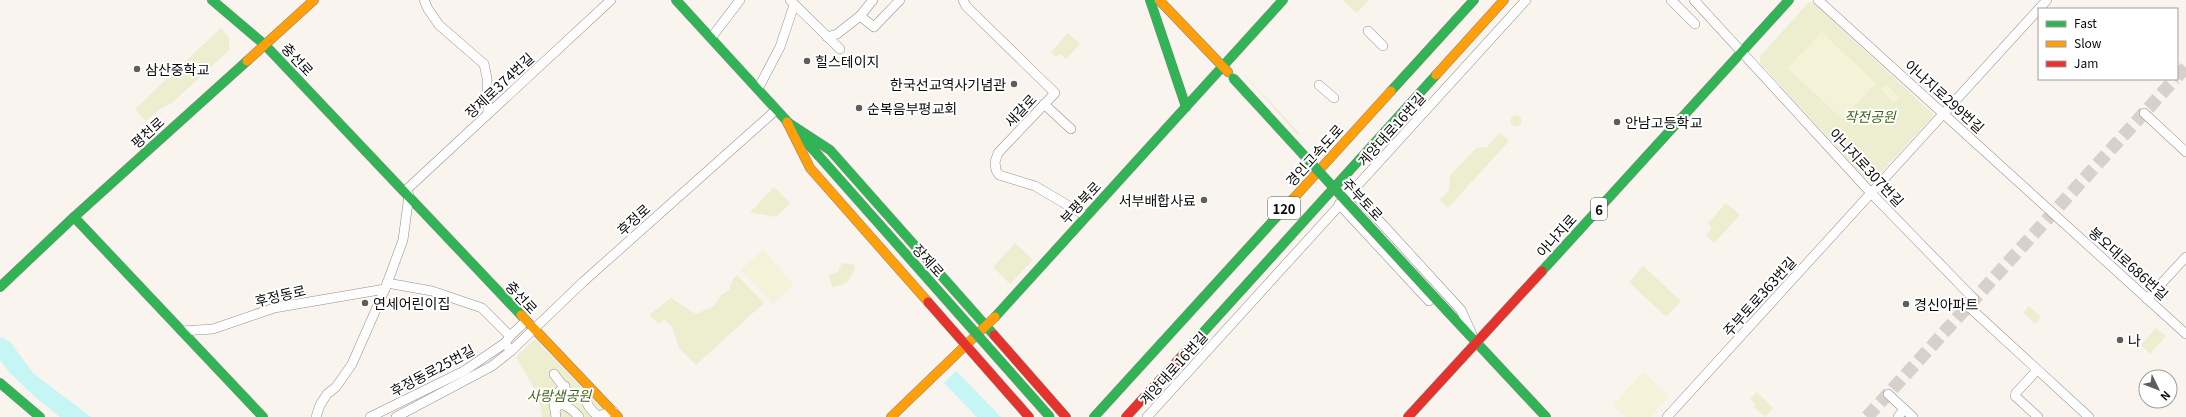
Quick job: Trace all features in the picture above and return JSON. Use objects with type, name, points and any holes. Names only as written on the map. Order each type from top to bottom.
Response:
[{"type":"main road","name":"충선로","points":[[212,0],[265,45],[407,193],[526,322],[615,414]]},
{"type":"main road","name":"평천로","points":[[0,287],[74,216],[314,0]]},
{"type":"main road","name":"장제로","points":[[676,0],[818,156],[1050,417]]},
{"type":"main road","points":[[1150,0],[1186,107]]},
{"type":"main road","name":"주부토로","points":[[1159,0],[1223,67],[1546,417]]},
{"type":"main road","name":"부평북로","points":[[891,417],[986,327],[1283,0]]},
{"type":"main road","name":"경인고속도로","points":[[1094,417],[1474,0]]},
{"type":"main road","name":"120","points":[[1126,417],[1504,0]]},
{"type":"main road","name":"아나지로","points":[[1408,417],[1789,0]]},
{"type":"main road","name":"장제로","points":[[787,122],[830,150],[1066,417]]},
{"type":"main road","name":"장제로","points":[[787,122],[810,168],[1029,417]]},
{"type":"main road","points":[[74,216],[263,417]]},
{"type":"main road","points":[[0,383],[40,417]]},
{"type":"street","points":[[424,0],[428,9],[439,25],[484,64],[487,78],[488,113]]},
{"type":"street","name":"장제로374번길","points":[[407,193],[488,113],[611,0]]},
{"type":"street","points":[[711,38],[740,0]]},
{"type":"street","points":[[827,37],[837,34],[860,16],[873,0]]},
{"type":"street","points":[[860,16],[874,27],[900,0]]},
{"type":"street","name":"새갈로","points":[[963,0],[966,6],[1055,93],[998,154],[995,162],[996,170],[1004,178],[1035,186],[1086,216]]},
{"type":"street","name":"계양대로16번길","points":[[1147,417],[1526,0]]},
{"type":"street","points":[[1671,0],[1695,24]]},
{"type":"street","name":"아나지로307번길","points":[[1694,0],[1971,302],[2037,370],[2089,417]]},
{"type":"street","name":"아나지로299번길","points":[[1818,0],[2053,213]]},
{"type":"street","name":"주부토로363번길","points":[[2040,8],[2047,0]]},
{"type":"street","points":[[758,90],[780,47],[792,3],[840,49]]},
{"type":"street","name":"주부토로363번길","points":[[1667,417],[2038,10]]},
{"type":"street","points":[[1368,31],[1383,46]]},
{"type":"street","points":[[1319,85],[1334,98]]},
{"type":"street","points":[[1044,104],[1071,129]]},
{"type":"street","name":"후정로","points":[[396,417],[492,366],[511,351],[583,282],[776,110]]},
{"type":"street","points":[[2144,113],[2186,152]]},
{"type":"street","points":[[1352,192],[1461,310],[1476,342]]},
{"type":"street","points":[[316,417],[326,394],[336,386],[352,364],[386,286],[403,240],[407,193]]},
{"type":"street","points":[[1339,204],[1449,322],[1476,342]]},
{"type":"street","points":[[1351,217],[1352,206],[1356,204],[1364,204]]},
{"type":"street","name":"봉오대로686번길","points":[[2053,213],[2186,334]]},
{"type":"street","points":[[2147,299],[2186,257]]},
{"type":"street","points":[[386,286],[432,291],[482,308],[508,340],[511,351]]},
{"type":"street","name":"후정동로","points":[[182,331],[213,329],[274,308],[386,286]]},
{"type":"street","points":[[508,340],[526,322]]},
{"type":"street","name":"후정동로25번길","points":[[370,417],[464,371],[508,340]]},
{"type":"street","points":[[2037,370],[2015,396],[2038,417]]},
{"type":"street","points":[[554,374],[565,386],[572,398],[586,402]]},
{"type":"street","points":[[556,413],[553,397],[565,386]]},
{"type":"street","points":[[590,388],[586,394],[586,402],[589,409],[598,417]]},
{"type":"street","points":[[1888,394],[1913,417]]},
{"type":"street","points":[[568,407],[572,398]]},
{"type":"street","points":[[556,413],[560,404],[568,407],[579,417]]},
{"type":"street","points":[[1898,417],[1904,409]]},
{"type":"street","points":[[591,417],[615,414]]},
{"type":"green space","points":[[1342,0],[1369,0],[1357,13]]},
{"type":"green space","name":"작전공원","points":[[1813,2],[1934,115],[1873,181],[1865,178],[1760,63],[1760,56],[1808,3]]},
{"type":"green space","points":[[221,28],[229,38],[229,50],[172,103],[160,109],[146,121],[135,109]]},
{"type":"green space","points":[[1068,33],[1080,44],[1066,59],[1060,54],[1056,57],[1051,52]]},
{"type":"green space","points":[[1245,75],[1300,134],[1298,135]]},
{"type":"green space","points":[[1514,116],[1518,116],[1520,117],[1520,125],[1514,126],[1511,123],[1511,119]]},
{"type":"green space","points":[[1500,133],[1509,141],[1448,208],[1440,200],[1449,190],[1450,176],[1476,148],[1487,147]]},
{"type":"green space","points":[[774,187],[790,203],[776,217],[750,212]]},
{"type":"green space","points":[[1726,203],[1740,215],[1714,243],[1706,235],[1712,228],[1708,223]]},
{"type":"green space","points":[[1015,243],[1033,260],[1010,284],[993,267]]},
{"type":"green space","points":[[842,263],[855,265],[853,274],[845,283],[832,287],[829,275],[838,272]]},
{"type":"green space","points":[[1643,266],[1681,301],[1666,317],[1629,282]]},
{"type":"green space","points":[[737,275],[764,303],[696,365],[679,348],[672,326],[664,319],[659,324],[649,315],[671,298],[696,314],[714,306],[721,295],[729,290],[733,279]]},
{"type":"green space","points":[[2029,306],[2041,317],[2035,324],[2023,313]]},
{"type":"green space","points":[[2156,328],[2166,336],[2150,354],[2141,345]]},
{"type":"green space","name":"사랑샘공원","points":[[535,339],[610,417],[542,417],[538,395],[516,357]]},
{"type":"green space","points":[[1757,392],[1773,408],[1765,417],[1754,407],[1756,405],[1750,399]]},
{"type":"shaded area","points":[[1822,32],[1876,83],[1842,119],[1787,68]]},
{"type":"shaded area","points":[[1886,84],[1899,97],[1894,103],[1881,89]]},
{"type":"shaded area","points":[[763,250],[794,284],[773,304],[741,270]]},
{"type":"shaded area","points":[[1643,372],[1669,396],[1650,417],[1626,417],[1613,405]]},
{"type":"water","points":[[2,337],[11,343],[33,373],[91,417],[60,417],[35,397],[10,373],[0,360],[0,338]]},
{"type":"water","points":[[956,371],[1001,417],[977,417],[944,383]]},
{"type":"tunnel","points":[[2178,76],[2186,67]]},
{"type":"tunnel","points":[[1867,417],[2174,80]]},
{"type":"traffic: fast","points":[[212,0],[265,45],[521,315]]},
{"type":"traffic: fast","points":[[676,0],[818,155]]},
{"type":"traffic: fast","points":[[1150,0],[1186,107]]},
{"type":"traffic: fast","points":[[995,317],[1283,0]]},
{"type":"traffic: fast","points":[[1391,91],[1474,0]]},
{"type":"traffic: fast","points":[[1542,271],[1789,0]]},
{"type":"traffic: fast","points":[[0,287],[74,217],[247,61]]},
{"type":"traffic: fast","points":[[1189,348],[1436,75]]},
{"type":"traffic: fast","points":[[1233,78],[1448,312]]},
{"type":"traffic: fast","points":[[787,122],[830,150],[994,335]]},
{"type":"traffic: fast","points":[[818,155],[1050,417]]},
{"type":"traffic: fast","points":[[1094,417],[1293,199]]},
{"type":"traffic: fast","points":[[74,217],[263,417]]},
{"type":"traffic: fast","points":[[1448,312],[1546,417]]},
{"type":"traffic: fast","points":[[0,383],[40,417]]},
{"type":"traffic: slow","points":[[247,61],[314,0]]},
{"type":"traffic: slow","points":[[1159,0],[1228,72]]},
{"type":"traffic: slow","points":[[1436,75],[1504,0]]},
{"type":"traffic: slow","points":[[1293,199],[1391,91]]},
{"type":"traffic: slow","points":[[787,122],[810,168],[928,302]]},
{"type":"traffic: slow","points":[[521,315],[618,417]]},
{"type":"traffic: slow","points":[[891,417],[995,317]]},
{"type":"traffic: jam","points":[[1408,417],[1542,271]]},
{"type":"traffic: jam","points":[[928,302],[1029,417]]},
{"type":"traffic: jam","points":[[994,335],[1066,417]]},
{"type":"traffic: jam","points":[[1126,417],[1189,348]]},
{"type":"place","name":"힐스테이지","points":[[807,61]]},
{"type":"place","name":"삼산중학교","points":[[137,69]]},
{"type":"place","name":"한국선교역사기념관","points":[[1014,84]]},
{"type":"place","name":"순복음부평교회","points":[[859,108]]},
{"type":"place","name":"안남고등학교","points":[[1617,122]]},
{"type":"place","name":"서부배합사료","points":[[1204,200]]},
{"type":"place","name":"연세어린이집","points":[[365,303]]},
{"type":"place","name":"경신아파트","points":[[1906,304]]},
{"type":"place","name":"나","points":[[2120,340]]}]
